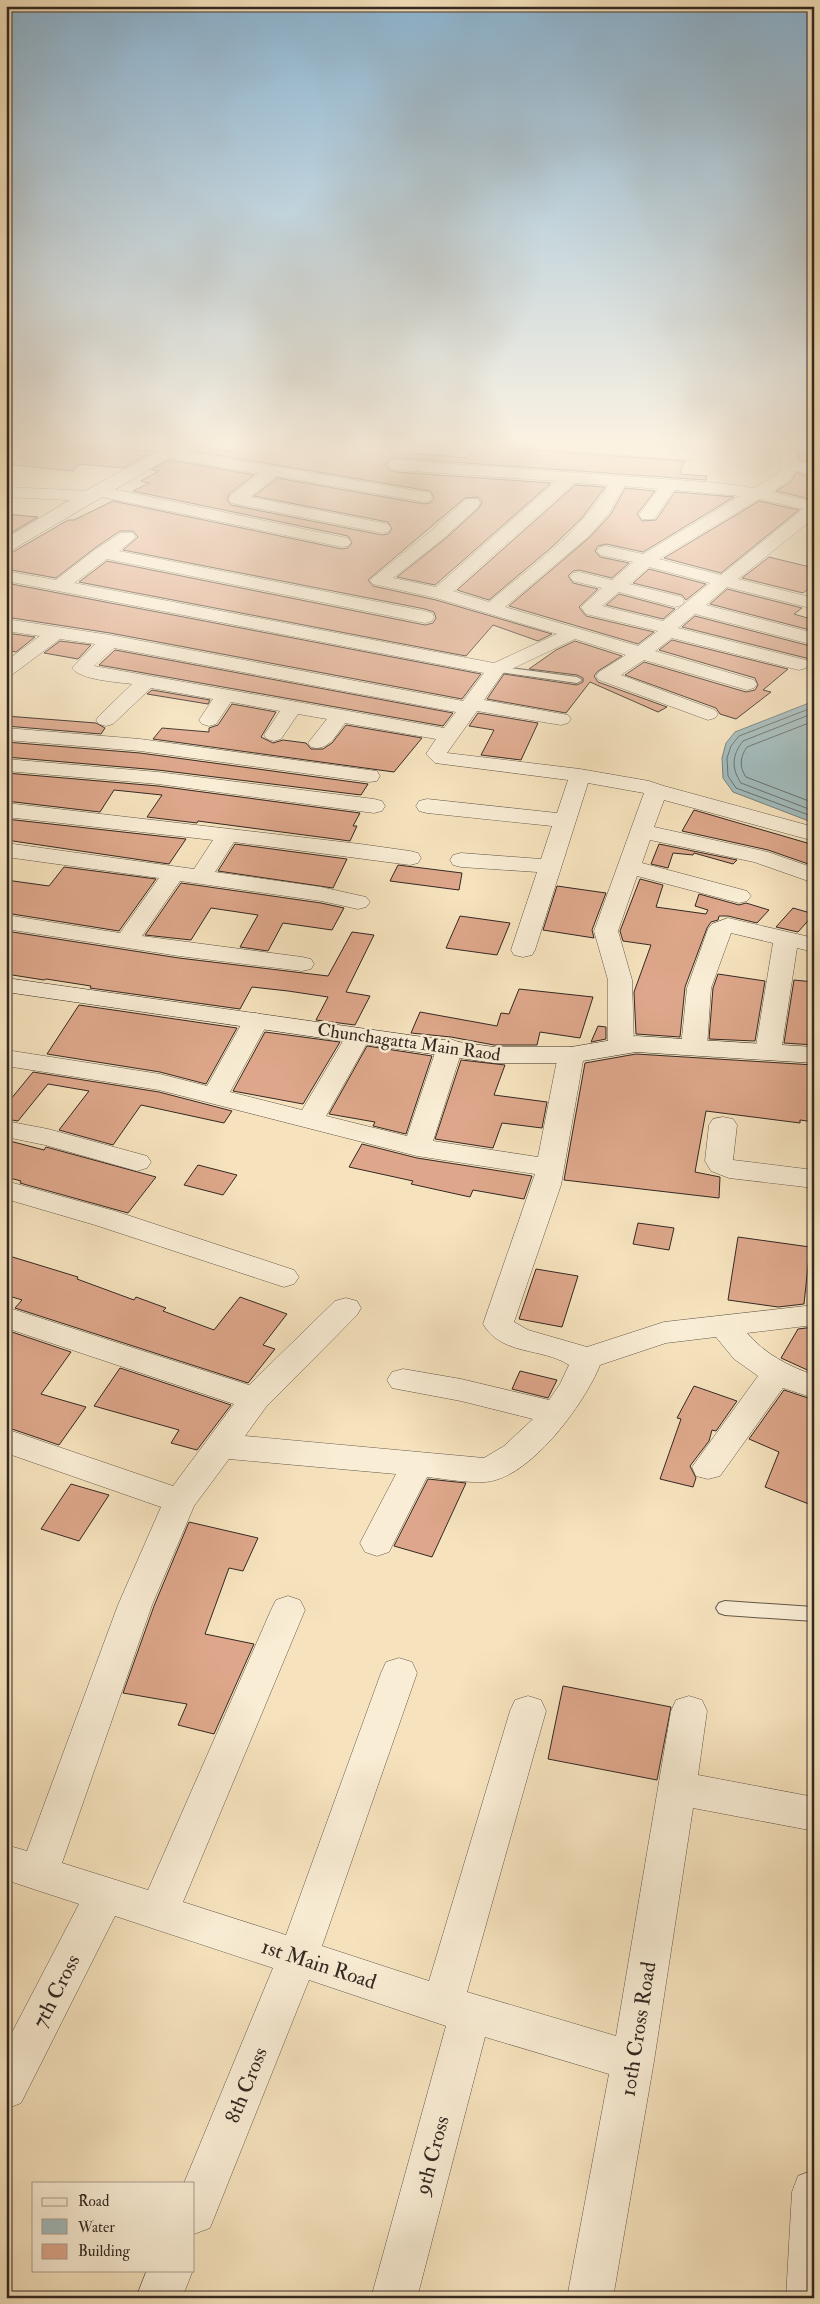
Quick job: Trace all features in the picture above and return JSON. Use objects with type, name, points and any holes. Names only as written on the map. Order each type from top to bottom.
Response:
[{"type":"street","points":[[60,586],[108,550]]},
{"type":"street","points":[[418,550],[379,580],[440,593],[747,684]]},
{"type":"street","points":[[440,593],[489,550]]},
{"type":"street","points":[[491,609],[562,550]]},
{"type":"street","points":[[665,550],[646,561],[590,609],[799,664]]},
{"type":"street","points":[[708,714],[606,676],[641,653],[668,629],[684,604],[723,582],[763,550]]},
{"type":"street","points":[[606,551],[814,604]]},
{"type":"street","points":[[102,554],[425,617]]},
{"type":"street","points":[[6,576],[496,669]]},
{"type":"street","points":[[579,577],[814,639]]},
{"type":"street","points":[[6,625],[110,641],[469,706],[561,720]]},
{"type":"street","points":[[6,670],[57,632]]},
{"type":"street","points":[[574,633],[496,669],[436,754],[442,759],[580,775],[649,787],[656,791],[814,834]]},
{"type":"street","points":[[110,641],[82,668],[84,670],[450,735]]},
{"type":"street","points":[[106,720],[147,680]]},
{"type":"street","points":[[210,720],[226,694]]},
{"type":"street","points":[[274,735],[293,706]]},
{"type":"street","points":[[318,743],[341,715]]},
{"type":"street","points":[[6,734],[177,750],[370,776]]},
{"type":"street","points":[[158,778],[177,750]]},
{"type":"street","points":[[6,764],[158,778],[374,806]]},
{"type":"street","points":[[523,950],[580,775]]},
{"type":"street","points":[[621,1046],[620,980],[606,931],[656,791]]},
{"type":"street","points":[[427,806],[566,821]]},
{"type":"street","points":[[6,810],[227,836],[286,840],[410,858]]},
{"type":"street","points":[[642,831],[760,857],[814,876]]},
{"type":"street","points":[[201,877],[227,836]]},
{"type":"street","points":[[6,850],[321,894],[358,902]]},
{"type":"street","points":[[461,860],[551,866]]},
{"type":"street","points":[[629,866],[738,896]]},
{"type":"street","points":[[126,941],[174,873]]},
{"type":"street","points":[[6,922],[126,941],[302,964]]},
{"type":"street","points":[[694,1047],[699,988],[720,929],[728,925],[814,945]]},
{"type":"street","points":[[768,1052],[786,939]]},
{"type":"street","name":"Chunchagatta Main Raod","points":[[6,985],[358,1036],[504,1055],[571,1055],[636,1044],[814,1055]]},
{"type":"street","points":[[215,1095],[256,1021]]},
{"type":"street","points":[[310,1120],[358,1036]]},
{"type":"street","points":[[418,1147],[450,1047]]},
{"type":"street","points":[[571,1055],[547,1185],[498,1324],[504,1331],[514,1337],[584,1359],[664,1333],[810,1318]]},
{"type":"street","points":[[6,1058],[160,1082],[418,1147],[551,1168]]},
{"type":"street","points":[[723,1125],[720,1165],[729,1169],[814,1179]]},
{"type":"street","points":[[6,1129],[48,1137],[137,1162]]},
{"type":"street","points":[[6,1190],[105,1218],[284,1277]]},
{"type":"street","points":[[23,1867],[180,1501],[255,1399],[346,1308]]},
{"type":"street","points":[[6,1317],[255,1399]]},
{"type":"street","points":[[724,1326],[745,1351],[777,1374],[814,1387]]},
{"type":"street","points":[[222,1446],[486,1470],[499,1466],[511,1459],[557,1413],[583,1372],[586,1362],[584,1359]]},
{"type":"street","points":[[708,1467],[777,1374]]},
{"type":"street","points":[[403,1380],[461,1390],[557,1413]]},
{"type":"street","points":[[6,1441],[180,1501]]},
{"type":"street","points":[[378,1543],[418,1463]]},
{"type":"street","points":[[159,1912],[288,1610]]},
{"type":"street","name":"8th Cross","points":[[195,2210],[298,1957],[400,1673]]},
{"type":"street","name":"9th Cross","points":[[394,2298],[456,2009],[528,1711]]},
{"type":"street","name":"10th Cross Road","points":[[590,2298],[633,2060],[691,1791],[689,1711]]},
{"type":"street","points":[[691,1791],[814,1814]]},
{"type":"street","name":"1st Main Road","points":[[23,1867],[456,2009],[633,2060]]},
{"type":"street","name":"7th Cross","points":[[6,2088],[105,1894]]},
{"type":"street","points":[[809,2298],[814,2192]]},
{"type":"street","points":[[159,2298],[169,2272]]},
{"type":"lane","points":[[496,669],[577,680]]},
{"type":"lane","points":[[725,1608],[814,1614]]},
{"type":"water","points":[[814,701],[814,823],[733,792],[723,778],[722,758],[726,743],[735,732]]},
{"type":"building","points":[[17,550],[93,550],[56,578],[6,569],[6,553]]},
{"type":"building","points":[[123,550],[404,550],[368,580],[373,586],[436,600],[552,634],[538,641],[493,625],[466,656],[79,582],[107,561],[425,625],[433,623],[436,618],[434,612],[425,609]]},
{"type":"building","points":[[432,550],[475,550],[435,585],[397,577]]},
{"type":"building","points":[[502,550],[549,550],[489,600],[457,590]]},
{"type":"building","points":[[575,550],[596,550],[600,557],[629,563],[612,578],[579,570],[573,571],[568,576],[573,583],[598,589],[579,607],[586,616],[654,632],[638,644],[509,606]]},
{"type":"building","points":[[632,550],[647,550],[643,552]]},
{"type":"building","points":[[678,550],[750,550],[721,573],[664,558]]},
{"type":"building","points":[[769,557],[814,568],[814,585],[803,593],[742,578]]},
{"type":"building","points":[[649,569],[706,584],[686,600],[682,595],[633,583]]},
{"type":"building","points":[[6,583],[481,674],[462,699],[110,633],[6,617]]},
{"type":"building","points":[[727,589],[802,608],[794,614],[814,620],[814,631],[710,604]]},
{"type":"building","points":[[619,594],[675,609],[663,619],[606,605]]},
{"type":"building","points":[[695,616],[814,647],[814,664],[806,658],[682,627]]},
{"type":"building","points":[[6,633],[35,637],[16,652],[6,650]]},
{"type":"building","points":[[672,640],[788,669],[763,690],[771,692],[736,719],[720,714],[716,708],[625,675],[644,662],[746,692],[755,690],[758,685],[755,678],[659,650]]},
{"type":"building","points":[[60,641],[91,645],[78,659],[44,653]]},
{"type":"building","points":[[575,641],[622,656],[598,671],[594,676],[598,682],[667,707],[658,712],[590,682],[566,713],[487,699],[504,674],[577,685],[583,682],[583,678],[577,675],[529,669],[556,650]]},
{"type":"building","points":[[115,650],[453,713],[443,726],[99,665]]},
{"type":"building","points":[[152,690],[210,700],[208,704],[147,694]]},
{"type":"building","points":[[232,704],[276,712],[261,737],[273,743],[283,740],[306,743],[311,749],[323,749],[332,743],[346,725],[422,738],[394,772],[153,739],[162,728],[209,732],[209,728],[218,725]]},
{"type":"building","points":[[478,713],[538,723],[521,760],[481,755],[494,730],[469,726]]},
{"type":"building","points":[[6,716],[96,723],[105,728],[101,734],[6,726]]},
{"type":"building","points":[[6,742],[140,753],[368,784],[361,795],[158,770],[6,757]]},
{"type":"building","points":[[6,773],[158,786],[360,813],[353,826],[357,826],[350,841],[198,821],[197,823],[147,817],[162,795],[114,790],[100,812],[6,801]]},
{"type":"building","points":[[694,810],[814,845],[814,866],[768,850],[682,831]]},
{"type":"building","points":[[6,819],[186,839],[169,864],[6,840]]},
{"type":"building","points":[[235,844],[347,859],[333,888],[218,871]]},
{"type":"building","points":[[659,844],[737,860],[733,864],[694,853],[693,855],[673,853],[668,868],[651,864]]},
{"type":"building","points":[[398,865],[462,873],[459,890],[390,881]]},
{"type":"building","points":[[64,867],[156,879],[119,931],[6,913],[6,880],[49,886]]},
{"type":"building","points":[[640,879],[663,885],[656,907],[706,914],[708,910],[695,906],[699,894],[739,905],[746,903],[769,910],[757,923],[728,916],[719,916],[718,920],[711,922],[685,987],[680,1037],[636,1034],[634,992],[651,945],[623,941],[620,931]]},
{"type":"building","points":[[181,883],[344,908],[332,930],[283,923],[268,951],[240,947],[258,915],[211,908],[191,940],[145,935]]},
{"type":"building","points":[[557,886],[606,893],[592,930],[594,938],[543,930]]},
{"type":"building","points":[[793,908],[814,914],[798,932],[776,927]]},
{"type":"building","points":[[460,916],[510,923],[497,955],[446,948]]},
{"type":"building","points":[[6,931],[179,958],[328,976],[352,932],[374,935],[346,992],[370,996],[355,1025],[316,1020],[328,997],[288,991],[252,987],[240,1009],[6,974]]},
{"type":"building","points":[[718,974],[765,981],[755,1041],[709,1039],[713,988]]},
{"type":"building","points":[[794,980],[814,982],[814,1045],[784,1043]]},
{"type":"building","points":[[519,989],[593,997],[580,1038],[540,1032],[537,1045],[494,1045],[451,1037],[411,1033],[420,1012],[497,1026],[501,1013],[509,1014]]},
{"type":"building","points":[[79,1005],[237,1028],[206,1084],[160,1072],[47,1054]]},
{"type":"building","points":[[598,1026],[606,1027],[606,1039],[591,1042]]},
{"type":"building","points":[[265,1032],[340,1042],[303,1104],[233,1091]]},
{"type":"building","points":[[367,1046],[432,1056],[406,1134],[373,1126],[375,1122],[329,1114]]},
{"type":"building","points":[[636,1054],[814,1065],[814,1122],[800,1120],[800,1123],[706,1111],[695,1172],[720,1177],[719,1198],[564,1180],[585,1063]]},
{"type":"building","points":[[461,1060],[505,1065],[494,1095],[547,1102],[542,1128],[502,1123],[493,1148],[435,1139]]},
{"type":"building","points":[[33,1072],[159,1092],[232,1111],[224,1123],[141,1105],[113,1145],[59,1130],[89,1091],[48,1084],[18,1121],[6,1119],[6,1105]]},
{"type":"building","points":[[6,1140],[44,1150],[46,1147],[156,1177],[128,1213],[20,1183],[21,1181],[6,1177]]},
{"type":"building","points":[[362,1144],[417,1158],[532,1176],[524,1199],[473,1190],[470,1197],[411,1184],[413,1181],[349,1167]]},
{"type":"building","points":[[198,1165],[237,1175],[223,1195],[184,1185]]},
{"type":"building","points":[[638,1223],[674,1228],[669,1250],[633,1244]]},
{"type":"building","points":[[738,1237],[810,1247],[804,1304],[778,1307],[728,1300]]},
{"type":"building","points":[[6,1255],[78,1277],[77,1279],[134,1300],[136,1297],[166,1308],[163,1311],[214,1330],[240,1297],[287,1314],[263,1345],[275,1349],[248,1383],[15,1308],[22,1300],[6,1295]]},
{"type":"building","points":[[536,1269],[578,1276],[562,1327],[519,1319]]},
{"type":"building","points":[[814,1327],[814,1373],[781,1358],[798,1329]]},
{"type":"building","points":[[6,1330],[71,1352],[41,1394],[86,1407],[59,1445],[6,1427]]},
{"type":"building","points":[[120,1368],[231,1405],[197,1450],[171,1443],[179,1430],[94,1406]]},
{"type":"building","points":[[520,1371],[557,1380],[548,1398],[512,1389]]},
{"type":"building","points":[[694,1386],[737,1401],[716,1431],[712,1430],[709,1441],[690,1466],[696,1478],[693,1487],[660,1479],[681,1419],[677,1418]]},
{"type":"building","points":[[784,1390],[814,1400],[814,1506],[765,1487],[779,1452],[749,1439]]},
{"type":"building","points":[[428,1479],[466,1483],[432,1557],[394,1546]]},
{"type":"building","points":[[71,1484],[109,1495],[79,1541],[41,1529]]},
{"type":"building","points":[[189,1522],[258,1538],[243,1571],[229,1568],[205,1634],[254,1644],[214,1734],[178,1725],[187,1704],[123,1693],[154,1606]]},
{"type":"building","points":[[563,1686],[671,1707],[657,1780],[548,1759]]}]
